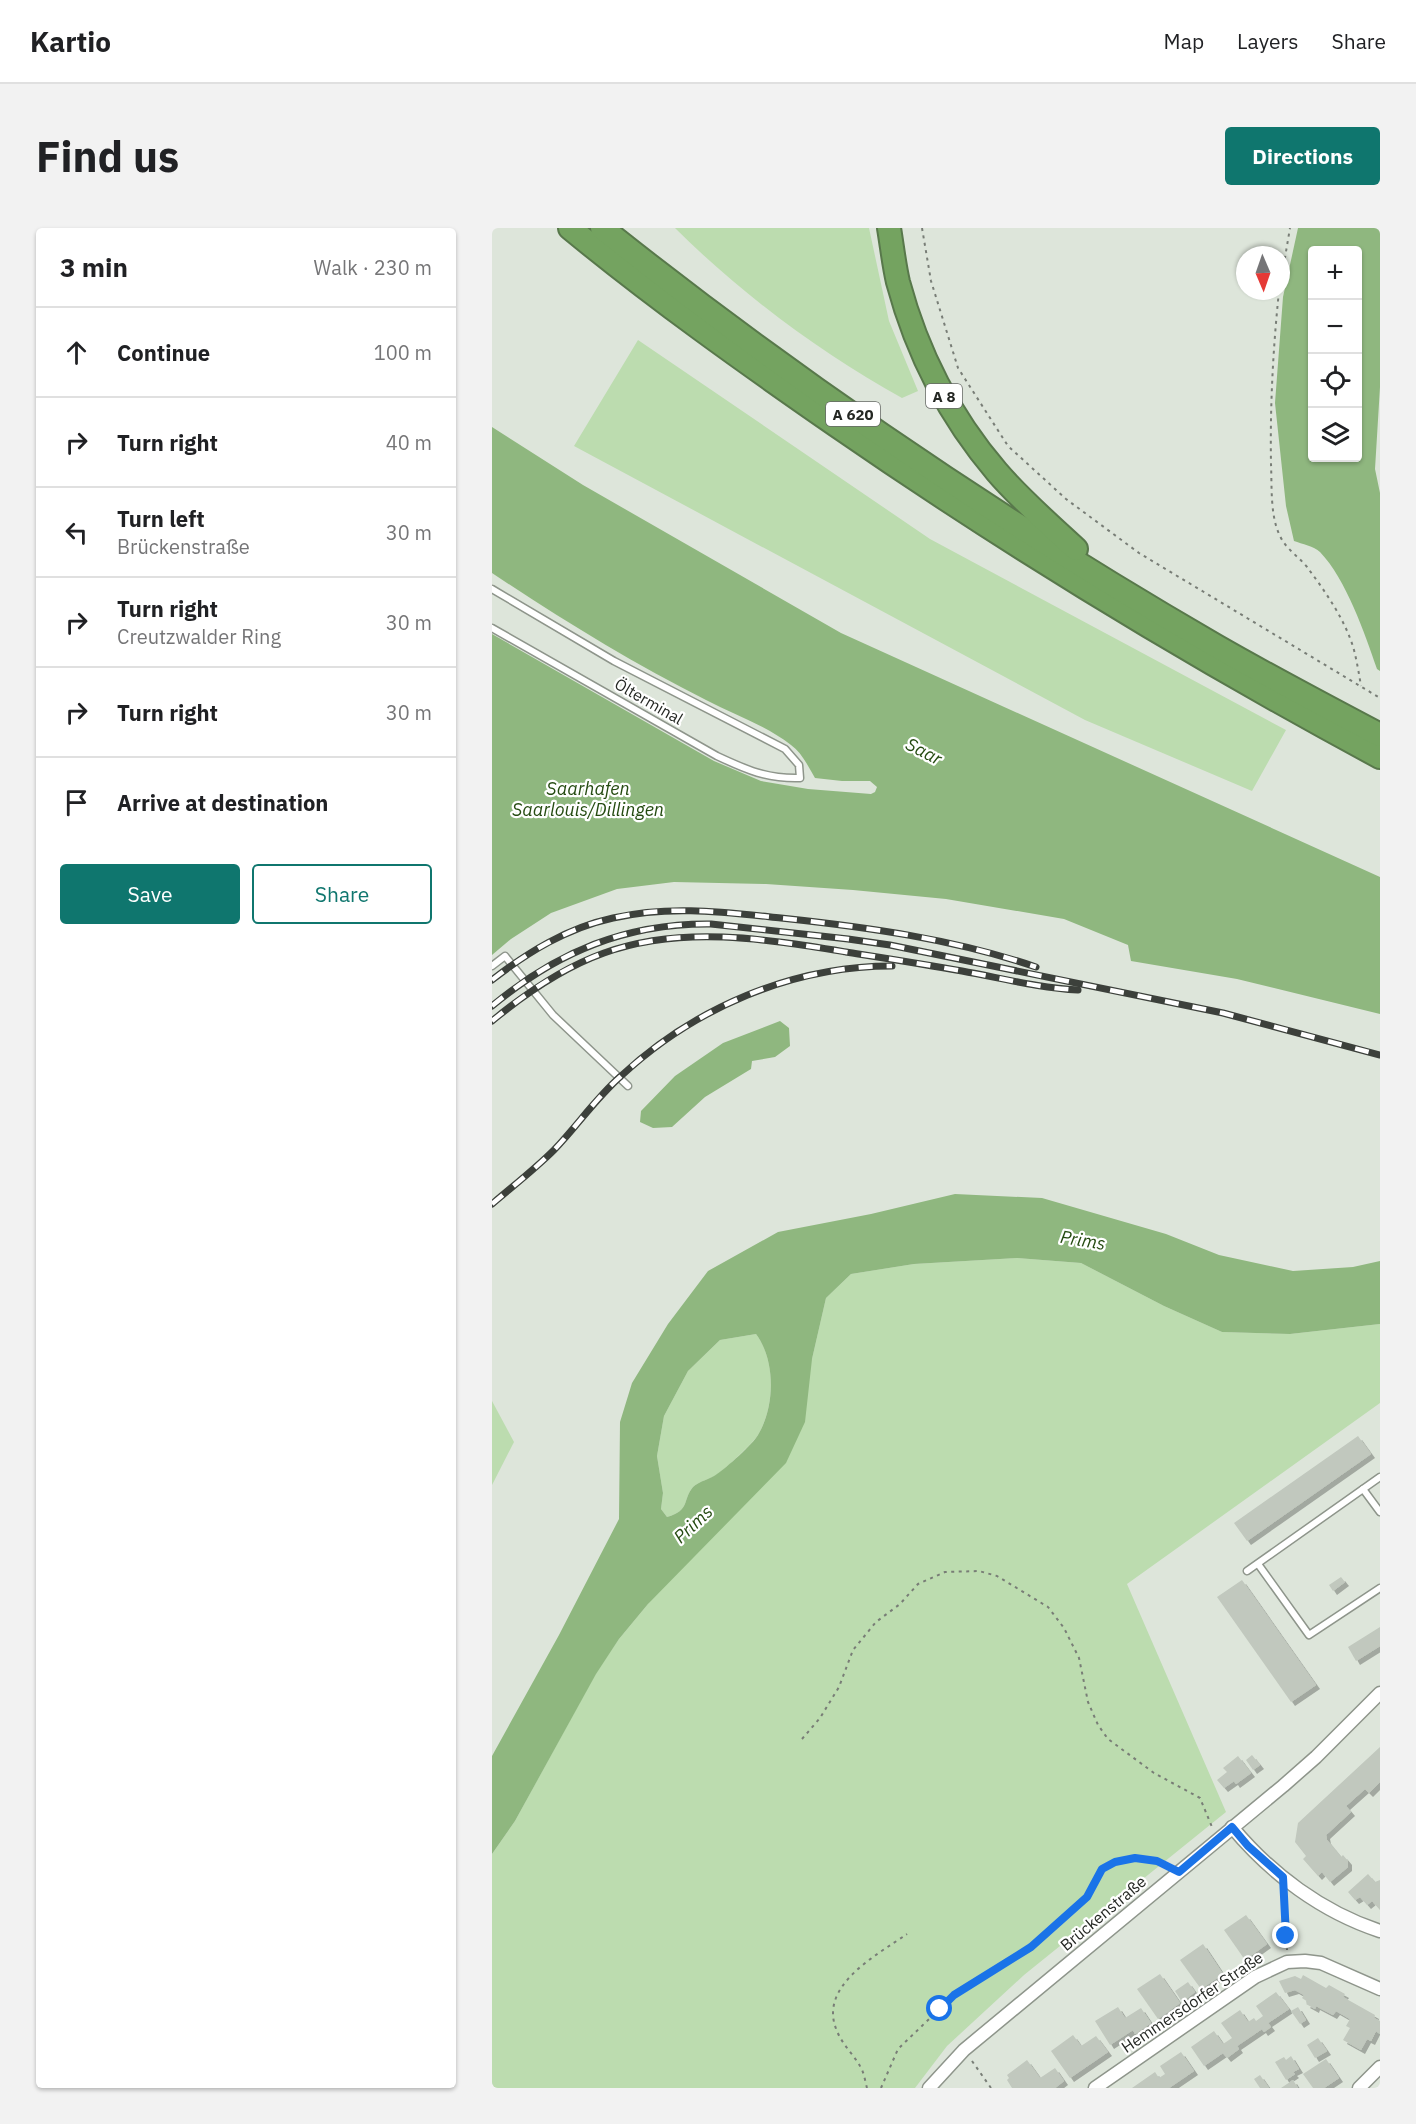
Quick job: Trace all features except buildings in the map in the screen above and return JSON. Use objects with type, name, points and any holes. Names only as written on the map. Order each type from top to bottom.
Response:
[{"type":"highway","points":[[570,228],[744,361],[993,530],[1202,658],[1380,757]]},
{"type":"highway","name":"A 620","points":[[602,228],[756,346],[868,425],[1114,585]]},
{"type":"highway","name":"A 8","points":[[889,228],[898,280],[911,324],[930,372],[955,416],[990,464],[1023,501],[1114,585],[1225,651],[1380,735]]},
{"type":"street","name":"Brückenstraße","points":[[929,2088],[964,2050],[1316,1757],[1380,1693]]},
{"type":"street","points":[[1232,1827],[1248,1846],[1308,1896],[1344,1917],[1380,1931]]},
{"type":"street","name":"Hemmersdorfer Straße","points":[[1095,2088],[1255,1977],[1287,1962],[1305,1961],[1321,1964],[1380,1989]]},
{"type":"street","points":[[1359,2088],[1380,2067]]},
{"type":"lane","name":"Ölterminal","points":[[492,589],[614,661],[785,749],[799,765],[800,778],[777,778],[747,770],[717,756],[492,628]]},
{"type":"lane","points":[[492,966],[505,956],[553,1015],[628,1086]]},
{"type":"lane","points":[[1247,1571],[1380,1477]]},
{"type":"lane","points":[[1363,1489],[1380,1512]]},
{"type":"lane","points":[[1258,1564],[1309,1635],[1380,1588]]},
{"type":"path","points":[[922,228],[932,281],[958,368],[1008,446],[1066,499],[1139,553],[1380,698]]},
{"type":"path","points":[[1287,246],[1290,228]]},
{"type":"path","points":[[1278,300],[1270,407],[1272,486],[1276,524],[1285,545],[1306,566],[1344,627],[1354,649],[1361,686]]},
{"type":"path","points":[[802,1739],[820,1718],[839,1687],[853,1650],[876,1622],[900,1604],[918,1584],[945,1572],[979,1571],[997,1576],[1048,1607],[1064,1628],[1079,1658],[1088,1702],[1098,1725],[1108,1739],[1147,1768],[1200,1798],[1210,1818],[1216,1841]]},
{"type":"path","points":[[881,2088],[898,2049],[954,1995],[1014,1960],[1076,1909],[1087,1897],[1102,1869],[1115,1862],[1135,1858],[1157,1861],[1179,1872]]},
{"type":"path","points":[[1283,1877],[1287,1962]]},
{"type":"path","points":[[867,2088],[861,2067],[836,2029],[833,2006],[838,1992],[850,1975],[907,1934]]},
{"type":"path","points":[[964,2050],[991,2088]]},
{"type":"shaded area","points":[[675,228],[869,228],[889,321],[918,391],[902,398],[812,342],[726,276]]},
{"type":"shaded area","points":[[638,340],[930,539],[1286,730],[1252,791],[1085,720],[574,446]]},
{"type":"shaded area","points":[[1017,1258],[1081,1263],[1164,1306],[1222,1332],[1290,1334],[1380,1324],[1380,1403],[1127,1584],[1226,1812],[1024,1975],[947,2046],[915,2088],[492,2088],[492,1854],[515,1821],[596,1673],[619,1639],[648,1604],[812,1359],[826,1298],[851,1274],[914,1264]]},
{"type":"shaded area","points":[[756,1334],[763,1345],[770,1370],[770,1397],[764,1423],[758,1435],[733,1461],[718,1474],[693,1487],[683,1508],[667,1517],[661,1509],[663,1493],[657,1456],[664,1416],[688,1371],[720,1340]]},
{"type":"shaded area","points":[[492,1401],[514,1442],[492,1485]]},
{"type":"water","points":[[1298,228],[1380,228],[1380,387],[1375,469],[1380,493],[1380,671],[1377,669],[1354,608],[1329,563],[1317,550],[1294,541],[1286,506],[1275,403],[1283,300],[1290,300],[1290,265]]},
{"type":"water","points":[[492,427],[583,485],[841,633],[1380,877],[1380,1014],[1237,979],[1131,961],[1128,945],[1064,919],[946,899],[766,884],[674,882],[617,889],[551,913],[511,939],[492,955],[492,634],[714,761],[761,781],[808,789],[871,794],[877,787],[870,781],[815,778],[798,752],[781,738],[624,656],[492,573]]},
{"type":"water","points":[[780,1021],[789,1028],[790,1046],[775,1057],[752,1061],[751,1069],[705,1097],[672,1127],[653,1128],[640,1122],[641,1111],[675,1076],[723,1043]]},
{"type":"water","name":"Prims","points":[[955,1194],[1042,1198],[1166,1234],[1219,1255],[1293,1271],[1353,1267],[1380,1261],[1380,1324],[1290,1334],[1222,1332],[1164,1306],[1081,1263],[1017,1258],[914,1264],[851,1274],[826,1298],[812,1359],[805,1422],[786,1463],[648,1604],[619,1639],[596,1674],[515,1821],[492,1854],[492,1756],[559,1635],[619,1519],[620,1422],[632,1383],[668,1324],[708,1271],[778,1232],[871,1214]],"holes":[[[756,1334],[763,1345],[770,1370],[771,1384],[768,1411],[758,1435],[721,1471],[693,1487],[683,1508],[667,1517],[661,1509],[663,1493],[657,1456],[664,1416],[688,1371],[720,1340]]]},
{"type":"railway","points":[[492,980],[549,942],[580,928],[634,914],[676,911],[738,914],[910,935],[974,949],[1036,967]]},
{"type":"railway","points":[[492,1006],[542,970],[594,944],[650,929],[711,924],[890,945],[1223,1013],[1380,1055]]},
{"type":"railway","points":[[492,1021],[545,982],[589,959],[634,944],[694,937],[755,939],[785,943],[933,966],[1034,985],[1078,990]]},
{"type":"railway","points":[[492,1204],[554,1150],[603,1093],[621,1076],[680,1030],[712,1011],[782,983],[855,968],[892,966]]},
{"type":"route","points":[[940,2009],[954,1995],[1014,1960],[1076,1909],[1087,1897],[1102,1869],[1115,1862],[1135,1858],[1157,1861],[1179,1872],[1232,1827],[1263,1861],[1283,1877],[1286,1936]]},
{"type":"water label","name":"Saar","points":[[924,751]]},
{"type":"water label","name":"Saarhafen Saarlouis/Dillingen","points":[[588,798]]}]
